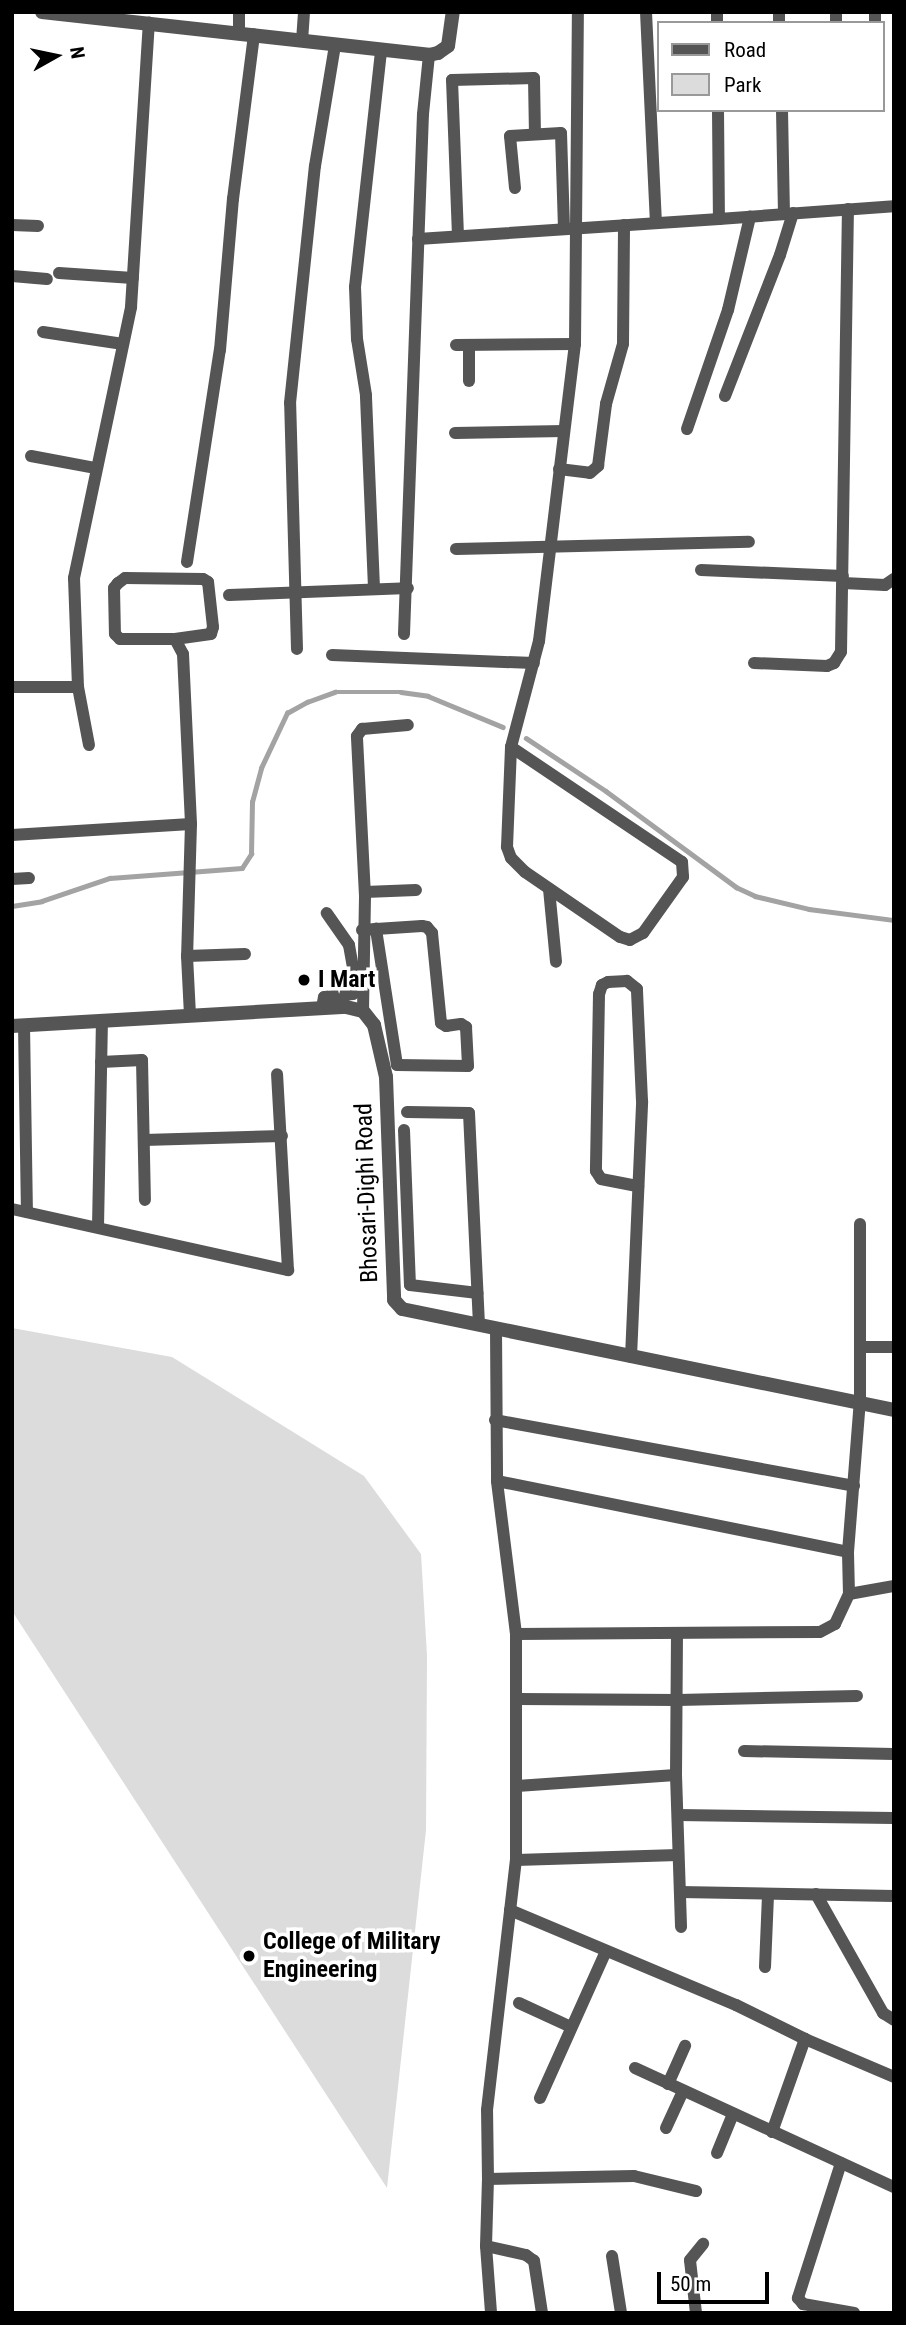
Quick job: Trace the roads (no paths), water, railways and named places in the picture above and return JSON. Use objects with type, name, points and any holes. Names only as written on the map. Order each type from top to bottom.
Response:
[{"type":"street","points":[[42,12],[99,16],[429,55],[448,46],[453,12]]},
{"type":"street","points":[[239,12],[239,33]]},
{"type":"street","points":[[302,41],[304,12]]},
{"type":"street","points":[[570,228],[578,12]]},
{"type":"street","points":[[646,12],[656,223]]},
{"type":"street","points":[[89,745],[78,687],[74,578],[131,307],[149,23]]},
{"type":"street","points":[[187,562],[220,350],[233,199],[254,34]]},
{"type":"street","points":[[297,649],[290,403],[315,166],[335,45]]},
{"type":"street","points":[[374,587],[366,395],[357,339],[355,287],[380,51]]},
{"type":"street","points":[[404,634],[408,588],[422,114],[429,55]]},
{"type":"street","points":[[458,236],[452,80],[534,78],[536,134]]},
{"type":"street","points":[[718,112],[719,219]]},
{"type":"street","points":[[725,396],[780,255],[788,214],[782,112]]},
{"type":"street","points":[[511,747],[682,862],[685,869],[683,877],[643,933],[630,940],[620,937],[525,872],[511,858],[507,847],[511,747],[539,641],[575,344],[570,228],[561,133],[510,136],[515,188]]},
{"type":"street","points":[[418,239],[894,206]]},
{"type":"street","points":[[754,663],[827,666],[834,663],[841,652],[848,209]]},
{"type":"street","points":[[687,429],[729,310],[750,217]]},
{"type":"street","points":[[12,225],[38,226]]},
{"type":"street","points":[[559,469],[590,473],[597,466],[606,404],[623,344],[624,225]]},
{"type":"street","points":[[12,276],[132,278]]},
{"type":"street","points":[[43,332],[123,344]]},
{"type":"street","points":[[469,381],[462,345],[575,344]]},
{"type":"street","points":[[455,433],[564,431]]},
{"type":"street","points":[[31,456],[96,468]]},
{"type":"street","points":[[456,549],[749,542]]},
{"type":"street","points":[[701,570],[843,579],[886,585],[894,579]]},
{"type":"street","points":[[125,579],[203,579],[208,582],[213,627],[211,634],[175,639],[120,639],[115,634],[114,588],[118,583],[125,579]]},
{"type":"street","points":[[229,595],[374,587],[408,588]]},
{"type":"street","points":[[175,639],[183,654],[191,824],[187,956],[190,1015]]},
{"type":"street","points":[[332,655],[534,663]]},
{"type":"street","points":[[12,687],[78,687]]},
{"type":"street","points":[[27,1212],[18,1025],[346,1007],[363,1011],[362,930],[365,892],[357,736],[362,729],[408,725]]},
{"type":"street","points":[[12,835],[191,824]]},
{"type":"street","points":[[12,879],[29,878]]},
{"type":"street","points":[[549,889],[555,961]]},
{"type":"street","points":[[365,892],[416,890]]},
{"type":"street","points":[[322,1008],[324,998],[353,994],[357,990],[349,945],[327,913]]},
{"type":"street","points":[[362,930],[376,929],[428,927],[432,933],[441,1023],[446,1026],[461,1024],[466,1027],[468,1066],[397,1065],[376,929]]},
{"type":"street","points":[[187,956],[245,954]]},
{"type":"street","points":[[631,1357],[642,1101],[637,989],[627,981],[608,982],[602,985],[598,994],[596,1171],[601,1179],[638,1186]]},
{"type":"street","name":"Bhosari-Dighi Road","points":[[363,1011],[374,1025],[386,1076],[394,1300],[402,1309],[894,1410]]},
{"type":"street","points":[[98,1227],[102,1020]]},
{"type":"street","points":[[101,1062],[142,1060],[145,1200]]},
{"type":"street","points":[[12,1209],[288,1270],[277,1074]]},
{"type":"street","points":[[407,1112],[469,1113],[479,1325]]},
{"type":"street","points":[[404,1130],[411,1285],[478,1293]]},
{"type":"street","points":[[144,1140],[282,1136]]},
{"type":"street","points":[[516,1634],[820,1633],[835,1624],[849,1594],[848,1552],[860,1401],[860,1224]]},
{"type":"street","points":[[491,2313],[486,2246],[488,2110],[516,1860],[518,1699],[516,1634],[497,1481],[496,1329]]},
{"type":"street","points":[[860,1347],[894,1347]]},
{"type":"street","points":[[495,1420],[854,1486]]},
{"type":"street","points":[[497,1481],[848,1552]]},
{"type":"street","points":[[849,1594],[894,1586]]},
{"type":"street","points":[[677,1633],[676,1774],[681,1927]]},
{"type":"street","points":[[518,1699],[678,1700],[857,1696]]},
{"type":"street","points":[[744,1751],[894,1754]]},
{"type":"street","points":[[517,1786],[676,1774]]},
{"type":"street","points":[[678,1815],[894,1818]]},
{"type":"street","points":[[516,1860],[678,1855]]},
{"type":"street","points":[[680,1892],[894,1896]]},
{"type":"street","points":[[765,1967],[768,1894]]},
{"type":"street","points":[[816,1894],[883,2014],[894,2020]]},
{"type":"street","points":[[510,1910],[736,2005],[805,2039],[894,2077]]},
{"type":"street","points":[[540,2098],[606,1951]]},
{"type":"street","points":[[519,2003],[571,2028]]},
{"type":"street","points":[[772,2132],[805,2039]]},
{"type":"street","points":[[668,2084],[685,2046]]},
{"type":"street","points":[[635,2068],[894,2187]]},
{"type":"street","points":[[666,2128],[683,2091]]},
{"type":"street","points":[[717,2153],[733,2114]]},
{"type":"street","points":[[841,2163],[798,2298],[803,2304],[854,2313]]},
{"type":"street","points":[[488,2179],[634,2176],[696,2191]]},
{"type":"street","points":[[696,2313],[690,2260],[703,2244]]},
{"type":"street","points":[[486,2246],[526,2255],[534,2261],[542,2313]]},
{"type":"street","points":[[612,2256],[621,2313]]},
{"type":"waterway","points":[[12,906],[42,901],[110,878],[242,868],[251,854],[252,802],[261,768],[287,713],[307,702],[335,692],[401,692],[428,696],[503,727]]},
{"type":"waterway","points":[[526,738],[606,791],[736,887],[755,896],[809,909],[894,920]]},
{"type":"place","name":"I Mart","points":[[304,980]]},
{"type":"place","name":"College of Military Engineering","points":[[249,1956]]}]
